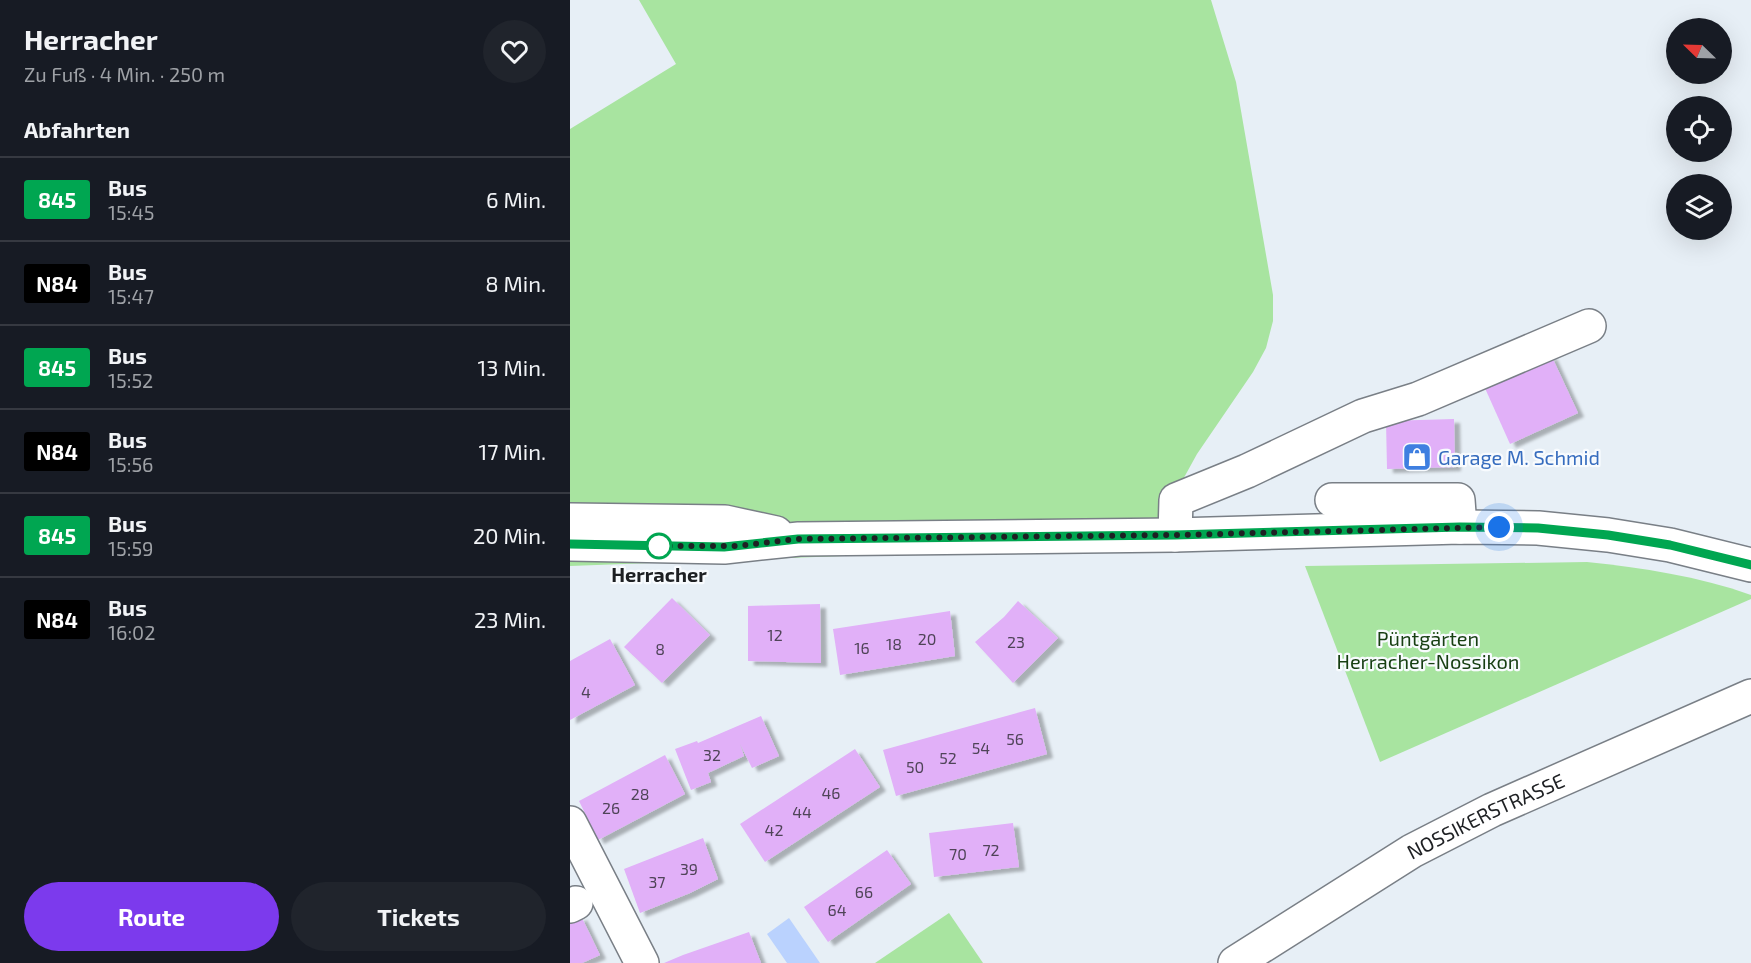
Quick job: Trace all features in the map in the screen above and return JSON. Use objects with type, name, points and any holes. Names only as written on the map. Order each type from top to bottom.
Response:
[{"type":"street","points":[[1175,535],[1176,500],[1247,471],[1363,416],[1418,399],[1589,326]]},
{"type":"street","points":[[1332,500],[1458,500],[1460,527]]},
{"type":"street","points":[[570,520],[725,522],[798,539]]},
{"type":"street","points":[[570,544],[724,547],[798,539],[1175,535],[1460,527],[1538,528],[1608,535],[1670,545],[1751,565]]},
{"type":"street","name":"NOSSIKERSTRASSE","points":[[1236,963],[1412,851],[1492,810],[1751,696]]},
{"type":"street","points":[[570,823],[642,963]]},
{"type":"green space","points":[[639,0],[1211,0],[1236,82],[1273,295],[1273,321],[1266,348],[1253,372],[1197,454],[1154,532],[1112,546],[570,566],[570,129],[676,64]]},
{"type":"green space","name":"Püntgärten Herracher-Nossikon","points":[[1587,562],[1691,578],[1751,595],[1751,599],[1380,762],[1305,566]]},
{"type":"green space","points":[[949,913],[983,963],[875,963]]},
{"type":"water","points":[[789,918],[820,963],[787,963],[767,934]]},
{"type":"building","points":[[1551,355],[1578,413],[1510,444],[1484,386]]},
{"type":"building","points":[[1454,419],[1455,467],[1387,469],[1386,421]]},
{"type":"building","points":[[672,598],[710,635],[662,683],[624,647]]},
{"type":"building","points":[[1018,601],[1058,638],[1013,683],[975,642],[1004,617]]},
{"type":"building","points":[[820,604],[821,663],[748,661],[748,606]]},
{"type":"building","points":[[950,611],[955,656],[840,675],[833,629]]},
{"type":"building","points":[[610,639],[635,685],[570,720],[570,661]]},
{"type":"building","points":[[1035,708],[1047,754],[896,796],[883,750]]},
{"type":"building","points":[[761,716],[779,756],[752,768],[740,744],[744,756],[708,773],[711,782],[691,790],[675,749],[697,741],[698,743]]},
{"type":"building","points":[[855,749],[880,787],[765,862],[740,824]]},
{"type":"building","points":[[665,755],[685,794],[598,840],[579,801]]},
{"type":"building","points":[[1013,823],[1019,867],[934,877],[929,833]]},
{"type":"building","points":[[703,838],[718,879],[640,913],[624,869]]},
{"type":"building","points":[[887,850],[911,884],[828,942],[804,907]]},
{"type":"building","points":[[581,916],[600,955],[582,963],[570,963],[570,922]]},
{"type":"building","points":[[749,932],[761,963],[664,963],[683,955]]},
{"type":"bus line","name":"845","points":[[570,544],[724,547],[798,539],[1175,535],[1460,527],[1538,528],[1581,531],[1670,545],[1751,565]]},
{"type":"place","name":"Garage M. Schmid","points":[[1417,457]]},
{"type":"place","name":"Herracher","points":[[659,546]]},
{"type":"route","points":[[659,546],[724,547],[798,539],[1175,535],[1499,527]]}]
